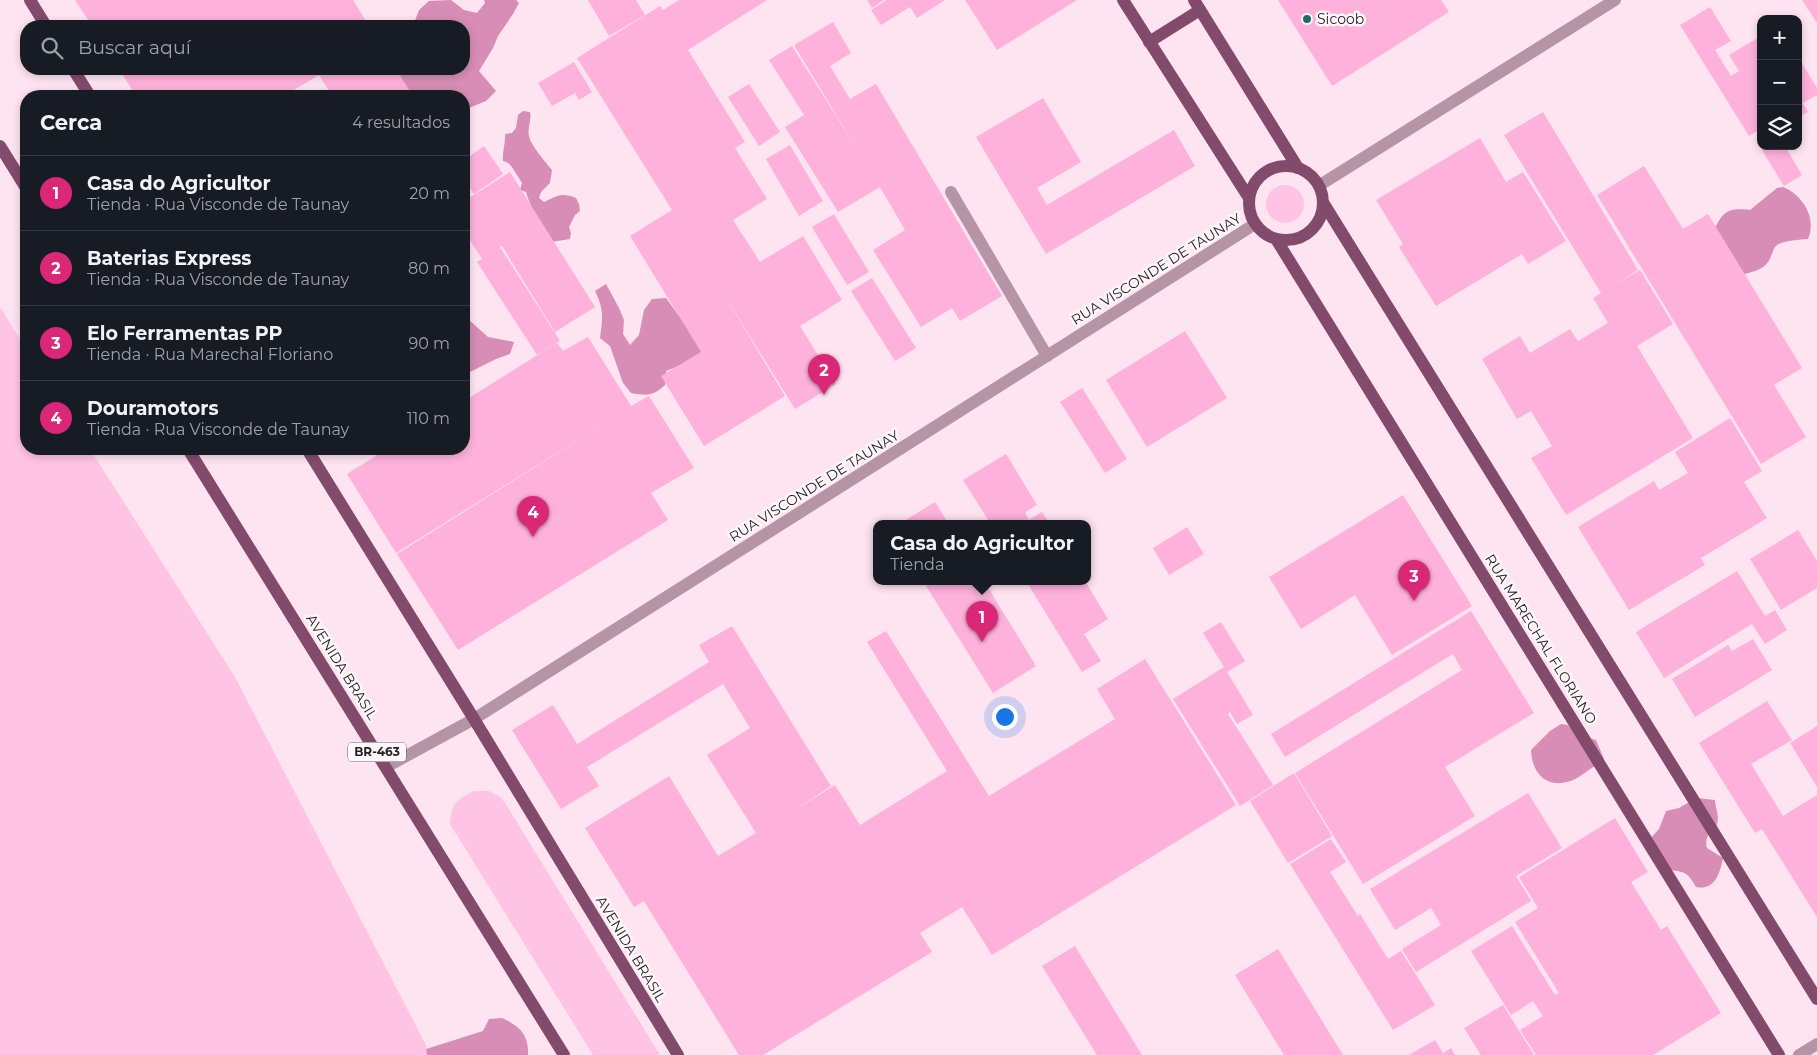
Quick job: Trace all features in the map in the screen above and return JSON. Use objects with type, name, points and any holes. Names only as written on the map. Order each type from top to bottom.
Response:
[{"type":"main road","points":[[30,0],[42,20]]},
{"type":"main road","points":[[1122,0],[1249,198]]},
{"type":"main road","points":[[1149,42],[1197,5],[1298,168]]},
{"type":"main road","points":[[77,75],[86,90]]},
{"type":"main road","points":[[0,146],[20,178]]},
{"type":"main road","points":[[1255,224],[1249,207],[1249,198],[1255,183],[1266,172],[1282,166],[1298,168],[1306,171],[1320,185],[1324,204],[1817,999]]},
{"type":"main road","points":[[1276,239],[1293,240],[1309,233],[1320,220],[1324,204]]},
{"type":"main road","name":"RUA MARECHAL FLORIANO","points":[[1255,224],[1268,236],[1276,239],[1779,1055]]},
{"type":"main road","name":"AVENIDA BRASIL","points":[[192,455],[564,1055]]},
{"type":"main road","name":"AVENIDA BRASIL","points":[[312,455],[678,1055]]},
{"type":"street","points":[[1320,185],[1615,0]]},
{"type":"street","points":[[951,192],[1047,356]]},
{"type":"street","name":"RUA VISCONDE DE TAUNAY","points":[[386,767],[474,719],[1255,224]]},
{"type":"street","points":[[1799,1055],[1817,1044]]},
{"type":"shaded area","points":[[451,0],[464,10],[477,13],[485,3],[484,0],[516,0],[519,3],[479,71],[496,91],[486,101],[470,108],[470,90],[404,90],[395,75],[470,75],[470,20],[415,20],[419,10],[429,1]]},
{"type":"shaded area","points":[[523,111],[530,112],[529,133],[532,144],[552,170],[550,183],[541,192],[539,198],[544,202],[566,195],[576,198],[579,204],[580,211],[575,215],[569,227],[570,239],[551,242],[534,212],[526,192],[520,190],[522,183],[511,165],[503,161],[505,134],[512,133],[516,128],[518,115]]},
{"type":"shaded area","points":[[1285,185],[1299,190],[1304,204],[1299,218],[1285,223],[1271,218],[1266,204],[1271,190]]},
{"type":"shaded area","points":[[1783,187],[1797,196],[1806,208],[1811,223],[1808,239],[1779,244],[1774,248],[1766,265],[1753,272],[1738,275],[1711,236],[1715,228],[1721,217],[1729,211],[1750,210],[1777,188]]},
{"type":"shaded area","points":[[606,284],[624,320],[623,334],[630,345],[639,335],[644,310],[652,299],[666,298],[692,334],[702,344],[701,357],[666,371],[665,385],[657,391],[646,395],[631,393],[623,383],[610,346],[600,338],[602,314],[595,291]]},
{"type":"shaded area","points":[[0,307],[20,339],[20,455],[94,455],[235,677],[426,1045],[427,1055],[0,1055]]},
{"type":"shaded area","points":[[470,321],[488,337],[514,342],[510,354],[470,372]]},
{"type":"shaded area","points":[[1561,724],[1568,725],[1577,735],[1596,740],[1604,759],[1600,764],[1573,780],[1556,783],[1543,778],[1538,773],[1534,767],[1531,750],[1550,731]]},
{"type":"shaded area","points":[[474,791],[489,791],[502,798],[660,1055],[593,1055],[450,824],[453,807],[459,800]]},
{"type":"shaded area","points":[[1696,798],[1715,800],[1718,821],[1708,836],[1706,843],[1707,848],[1723,858],[1715,880],[1712,884],[1702,888],[1696,887],[1686,874],[1670,870],[1650,839],[1659,829],[1666,811],[1679,808]]},
{"type":"shaded area","points":[[502,1018],[514,1024],[522,1032],[527,1042],[528,1055],[427,1055],[426,1049],[483,1031],[489,1019]]},
{"type":"building","points":[[75,0],[353,0],[365,20],[88,20]]},
{"type":"building","points":[[588,0],[636,0],[645,15],[609,36]]},
{"type":"building","points":[[679,0],[767,0],[688,50],[745,142],[735,148],[767,199],[733,220],[760,262],[803,236],[842,300],[800,326],[836,384],[795,409],[720,288],[785,396],[704,446],[661,376],[701,352],[630,236],[672,210],[577,58],[660,6],[663,10]]},
{"type":"building","points":[[867,0],[884,0],[872,8]]},
{"type":"building","points":[[887,0],[945,0],[917,18],[910,7],[881,25],[871,10]]},
{"type":"building","points":[[965,0],[1077,0],[997,50]]},
{"type":"building","points":[[1278,0],[1441,0],[1449,12],[1332,86]]},
{"type":"building","points":[[1802,0],[1817,0],[1817,23]]},
{"type":"building","points":[[1710,7],[1731,41],[1715,50],[1731,76],[1739,71],[1729,55],[1757,38],[1757,131],[1749,136],[1680,25]]},
{"type":"building","points":[[833,22],[851,53],[830,66],[850,99],[876,84],[1002,296],[960,321],[952,308],[921,327],[873,250],[905,230],[880,187],[838,212],[785,127],[804,115],[769,60],[792,46],[857,149],[794,45]]},
{"type":"building","points":[[574,62],[592,92],[579,100],[575,93],[552,106],[538,83]]},
{"type":"building","points":[[1802,64],[1817,88],[1817,95],[1803,103],[1808,112],[1802,115]]},
{"type":"building","points":[[123,75],[319,75],[294,90],[132,90]]},
{"type":"building","points":[[319,75],[400,75],[409,90],[328,90]]},
{"type":"building","points":[[749,84],[780,132],[759,146],[728,97]]},
{"type":"building","points":[[1043,98],[1081,162],[1037,188],[1047,205],[1174,130],[1195,166],[1046,254],[976,137]]},
{"type":"building","points":[[1543,112],[1638,270],[1615,285],[1640,270],[1673,324],[1637,346],[1693,438],[1566,515],[1531,458],[1552,446],[1531,411],[1517,419],[1482,359],[1520,336],[1530,353],[1570,329],[1578,341],[1608,323],[1593,298],[1601,293],[1504,135]]},
{"type":"building","points":[[1480,138],[1506,182],[1523,172],[1566,241],[1528,264],[1522,254],[1436,306],[1399,247],[1403,244],[1376,200]]},
{"type":"building","points":[[790,145],[823,201],[799,216],[766,159]]},
{"type":"building","points":[[484,146],[503,174],[474,194],[470,188],[470,156]]},
{"type":"building","points":[[1762,150],[1787,150],[1802,175],[1784,186]]},
{"type":"building","points":[[1644,166],[1683,229],[1708,214],[1802,368],[1774,385],[1806,437],[1761,464],[1597,195]]},
{"type":"building","points":[[510,172],[595,307],[555,332],[502,246],[500,247],[560,341],[537,355],[477,262],[482,259],[470,240],[470,197]]},
{"type":"building","points":[[834,214],[869,272],[847,285],[812,227]]},
{"type":"building","points":[[872,278],[916,348],[895,361],[851,291]]},
{"type":"building","points":[[1185,331],[1227,398],[1147,447],[1106,380]]},
{"type":"building","points":[[588,337],[631,406],[649,396],[694,468],[651,493],[668,520],[458,650],[397,554],[607,422],[396,553],[347,474],[377,455],[470,455],[470,397],[557,343],[563,351]]},
{"type":"building","points":[[1082,388],[1127,459],[1105,473],[1060,402]]},
{"type":"building","points":[[1730,418],[1762,471],[1744,482],[1767,518],[1701,558],[1705,565],[1629,610],[1578,527],[1654,481],[1659,490],[1688,473],[1675,452]]},
{"type":"building","points":[[1006,454],[1037,505],[1025,512],[1029,520],[988,520],[963,480]]},
{"type":"building","points":[[1403,495],[1472,606],[1392,655],[1355,595],[1301,629],[1269,577]]},
{"type":"building","points":[[935,502],[946,520],[906,520]]},
{"type":"building","points":[[1042,512],[1047,520],[1029,520]]},
{"type":"building","points":[[1187,527],[1204,554],[1169,575],[1153,548]]},
{"type":"building","points":[[1798,530],[1817,561],[1817,588],[1781,610],[1750,559]]},
{"type":"building","points":[[1737,571],[1765,616],[1775,610],[1787,630],[1765,644],[1752,624],[1664,678],[1636,632]]},
{"type":"building","points":[[926,585],[986,585],[1036,666],[993,693]]},
{"type":"building","points":[[1028,585],[1087,585],[1108,619],[1084,634],[1101,661],[1082,672]]},
{"type":"building","points":[[1471,611],[1534,713],[1445,767],[1475,816],[1363,884],[1295,773],[1462,670],[1453,654],[1285,757],[1271,734]]},
{"type":"building","points":[[1221,622],[1245,661],[1227,672],[1253,715],[1237,724],[1230,712],[1228,714],[1273,785],[1240,806],[1173,699],[1224,667],[1203,633]]},
{"type":"building","points":[[732,626],[831,786],[795,810],[835,785],[860,825],[947,771],[867,642],[886,631],[989,796],[1115,719],[1097,689],[1145,659],[1236,805],[992,955],[962,907],[920,933],[932,952],[763,1055],[739,1055],[644,901],[634,907],[585,828],[669,776],[718,856],[756,833],[707,755],[750,728],[723,684],[587,767],[599,786],[561,809],[512,730],[553,705],[577,744],[709,662],[699,645]]},
{"type":"building","points":[[1753,639],[1772,670],[1695,717],[1672,679],[1728,645],[1732,651]]},
{"type":"building","points":[[1767,701],[1792,740],[1751,764],[1783,816],[1817,795],[1817,917],[1762,829],[1755,833],[1699,743]]},
{"type":"building","points":[[1817,726],[1817,787],[1790,743]]},
{"type":"building","points":[[1294,773],[1332,836],[1288,863],[1250,801]]},
{"type":"building","points":[[1528,793],[1562,848],[1516,876],[1531,901],[1416,972],[1402,949],[1441,925],[1431,908],[1395,930],[1370,889]]},
{"type":"building","points":[[1615,818],[1648,872],[1631,882],[1661,930],[1667,926],[1721,1013],[1653,1055],[1536,1055],[1520,1030],[1543,1016],[1533,1001],[1511,1015],[1471,951],[1512,926],[1555,995],[1559,993],[1515,922],[1538,908],[1519,877]]},
{"type":"building","points":[[1331,839],[1346,862],[1330,872],[1358,916],[1360,914],[1388,959],[1401,951],[1435,1005],[1393,1030],[1290,864]]},
{"type":"building","points":[[1075,946],[1142,1055],[1097,1055],[1042,966]]},
{"type":"building","points":[[1278,949],[1343,1055],[1284,1055],[1235,975]]},
{"type":"building","points":[[1503,1005],[1534,1055],[1481,1055],[1464,1028]]},
{"type":"building","points":[[1435,1040],[1443,1053],[1451,1048],[1455,1055],[1409,1055]]},
{"type":"place","name":"Sicoob","points":[[1307,19]]},
{"type":"place","name":"Baterias Express","points":[[824,395]]},
{"type":"place","name":"Douramotors","points":[[533,537]]},
{"type":"place","name":"Elo Ferramentas PP","points":[[1414,601]]},
{"type":"place","name":"Casa do Agricultor","points":[[982,642]]}]
